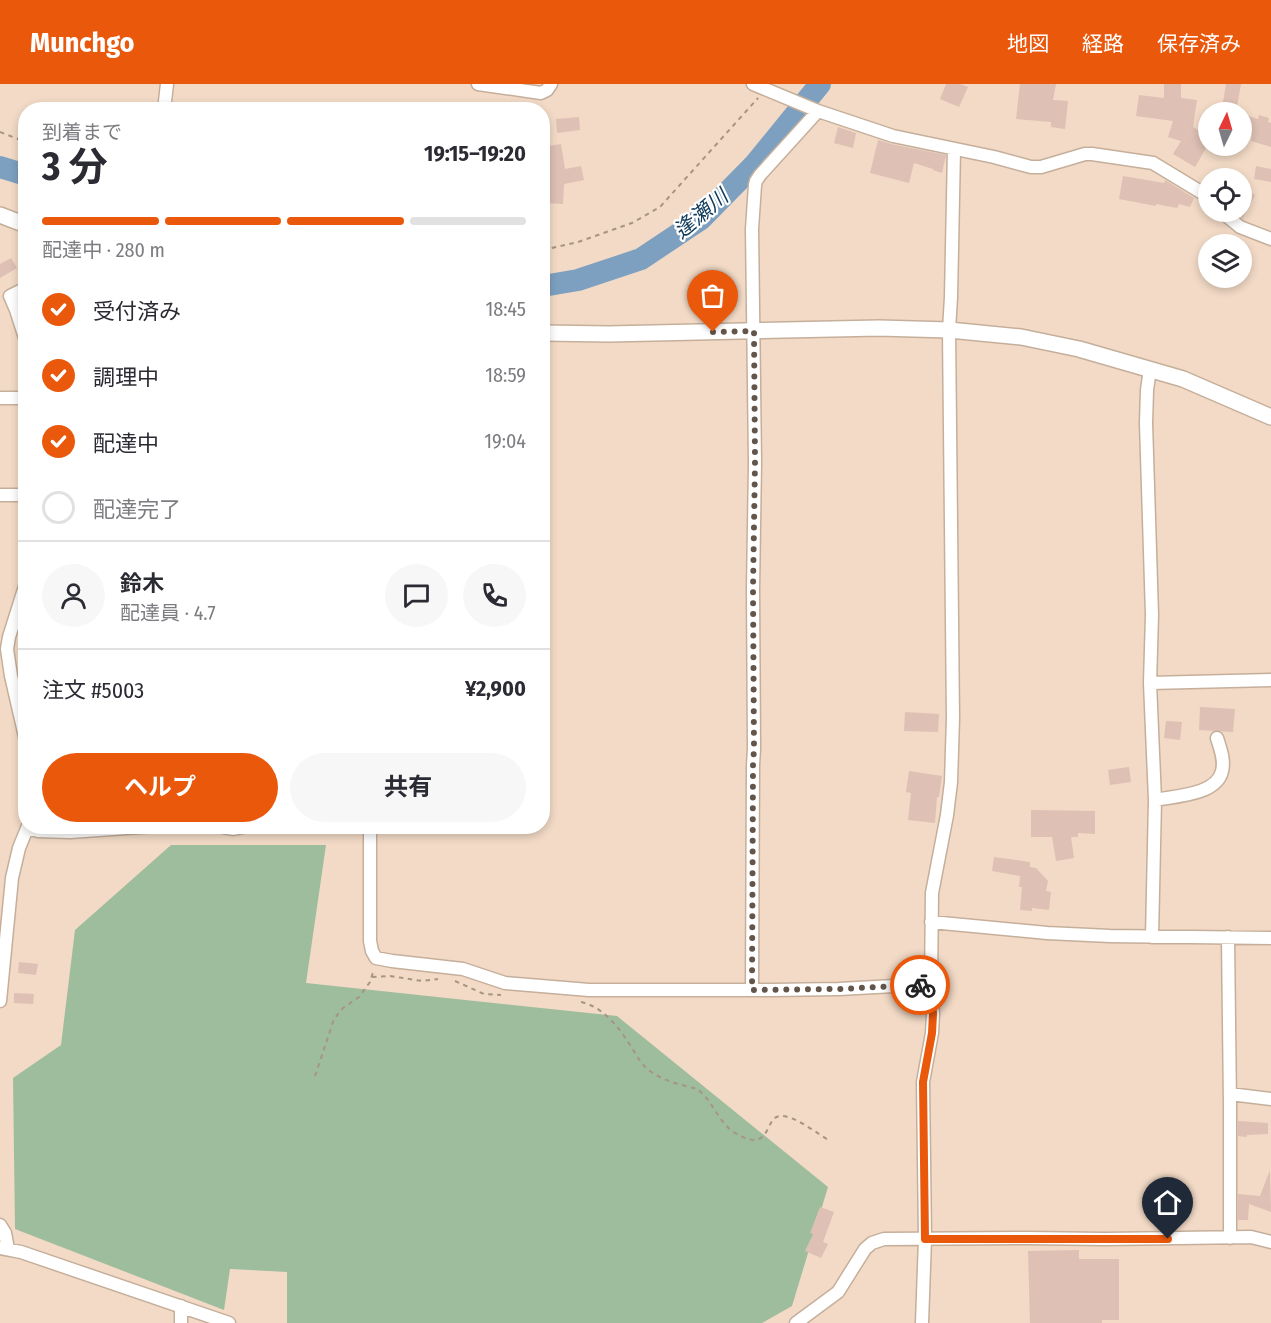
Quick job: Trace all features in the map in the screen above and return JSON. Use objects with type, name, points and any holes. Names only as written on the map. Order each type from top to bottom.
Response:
[{"type":"street","points":[[165,102],[166,84]]},
{"type":"street","points":[[478,84],[541,93],[551,84]]},
{"type":"street","points":[[753,84],[818,111],[893,136],[1031,167],[1041,167],[1085,154],[1153,163],[1198,190]]},
{"type":"street","points":[[752,990],[755,462],[752,229],[756,181],[818,111]]},
{"type":"street","points":[[922,1323],[925,1239],[923,1082],[933,1014],[932,894],[949,804],[953,740],[949,330],[954,149]]},
{"type":"street","points":[[0,215],[18,222]]},
{"type":"street","points":[[1234,222],[1240,227],[1271,239]]},
{"type":"street","points":[[5,298],[16,310],[18,316]]},
{"type":"street","points":[[550,333],[609,334],[879,328],[949,330],[1021,337],[1079,349],[1183,379],[1271,417]]},
{"type":"street","points":[[1150,369],[1146,423],[1152,615],[1150,683],[1155,800],[1152,937]]},
{"type":"street","points":[[0,398],[18,398]]},
{"type":"street","points":[[0,495],[18,495]]},
{"type":"street","points":[[18,608],[7,649],[18,706]]},
{"type":"street","points":[[1150,683],[1271,680]]},
{"type":"street","points":[[1155,800],[1204,791],[1216,783],[1222,772],[1222,756],[1217,738]]},
{"type":"street","points":[[0,1001],[12,878],[25,834]]},
{"type":"street","points":[[370,834],[370,941],[376,958],[463,969],[505,983],[589,990],[839,989],[931,984]]},
{"type":"street","points":[[931,922],[1047,933],[1271,938]]},
{"type":"street","points":[[1228,937],[1230,1238]]},
{"type":"street","points":[[1230,1094],[1271,1099]]},
{"type":"street","points":[[0,1225],[5,1233],[4,1248],[229,1323]]},
{"type":"street","points":[[796,1323],[834,1296],[865,1249],[872,1243],[884,1239],[1251,1237],[1271,1242]]},
{"type":"street","points":[[181,1323],[182,1306]]},
{"type":"path","points":[[550,248],[578,242],[632,223],[660,207],[768,91]]},
{"type":"path","points":[[0,132],[18,139]]},
{"type":"path","points":[[315,1076],[334,1019],[343,1008],[359,997],[370,982],[376,958]]},
{"type":"path","points":[[372,977],[390,976],[422,981],[439,979]]},
{"type":"path","points":[[447,980],[484,994],[506,995]]},
{"type":"path","points":[[576,1001],[587,1004],[606,1015],[653,1074],[702,1092],[723,1122],[737,1134],[753,1140],[764,1137],[771,1123],[779,1116],[789,1118],[830,1141]]},
{"type":"green space","points":[[171,845],[326,845],[306,983],[617,1016],[828,1187],[792,1306],[762,1323],[287,1323],[287,1272],[230,1269],[224,1310],[15,1229],[13,1078],[61,1045],[75,930]]},
{"type":"building","points":[[946,84],[960,84],[968,87],[959,107],[940,99]]},
{"type":"building","points":[[1020,84],[1056,84],[1053,100],[1068,101],[1065,129],[1051,127],[1051,122],[1016,119]]},
{"type":"building","points":[[1164,84],[1181,84],[1181,98],[1197,100],[1193,127],[1198,130],[1198,156],[1201,156],[1195,167],[1173,154],[1181,141],[1168,137],[1173,121],[1136,116],[1139,95],[1164,98]]},
{"type":"building","points":[[1226,84],[1241,84],[1238,102],[1223,102]]},
{"type":"building","points":[[1259,115],[1269,118],[1271,147],[1252,141],[1252,117],[1258,119]]},
{"type":"building","points":[[579,117],[580,130],[557,133],[556,119]]},
{"type":"building","points":[[838,127],[856,133],[853,148],[834,143]]},
{"type":"building","points":[[878,140],[946,155],[942,173],[914,163],[909,183],[870,173]]},
{"type":"building","points":[[561,144],[565,169],[581,166],[584,180],[564,184],[563,204],[550,203],[550,146]]},
{"type":"building","points":[[1256,166],[1271,169],[1271,182],[1254,179]]},
{"type":"building","points":[[1123,176],[1164,183],[1165,180],[1194,198],[1190,207],[1179,204],[1177,208],[1119,199]]},
{"type":"building","points":[[11,258],[17,268],[0,278],[0,264]]},
{"type":"building","points":[[1200,707],[1235,709],[1233,732],[1199,730]]},
{"type":"building","points":[[905,712],[939,714],[938,732],[904,731]]},
{"type":"building","points":[[1166,721],[1182,722],[1180,740],[1164,738]]},
{"type":"building","points":[[1129,767],[1131,782],[1110,785],[1108,770]]},
{"type":"building","points":[[909,771],[942,776],[939,797],[937,797],[935,823],[908,820],[911,793],[906,792]]},
{"type":"building","points":[[1031,810],[1095,811],[1095,834],[1078,833],[1078,837],[1071,837],[1074,858],[1056,861],[1052,837],[1031,837]]},
{"type":"building","points":[[994,857],[1030,862],[1030,867],[1036,868],[1048,881],[1046,891],[1051,892],[1049,910],[1032,908],[1032,911],[1020,910],[1022,887],[1019,887],[1020,876],[992,871]]},
{"type":"building","points":[[19,962],[38,964],[36,975],[18,973]]},
{"type":"building","points":[[14,993],[34,994],[33,1004],[14,1003]]},
{"type":"building","points":[[1238,1121],[1268,1123],[1268,1134],[1238,1136]]},
{"type":"building","points":[[1270,1170],[1271,1212],[1249,1204],[1248,1220],[1238,1220],[1238,1194],[1260,1196]]},
{"type":"building","points":[[820,1207],[834,1212],[823,1242],[828,1244],[821,1258],[805,1251],[813,1234],[810,1233]]},
{"type":"building","points":[[1079,1250],[1079,1259],[1119,1259],[1119,1320],[1102,1320],[1102,1323],[1030,1323],[1028,1251]]},
{"type":"waterway","name":"逢瀬川","points":[[550,285],[578,280],[641,259],[701,219],[755,164],[820,84]]},
{"type":"waterway","name":"逢瀬川","points":[[0,167],[18,173]]},
{"type":"way so far","points":[[713,332],[754,331],[752,990],[920,985]]},
{"type":"route","points":[[920,985],[931,984],[933,1014],[923,1082],[925,1239],[1168,1239]]}]
